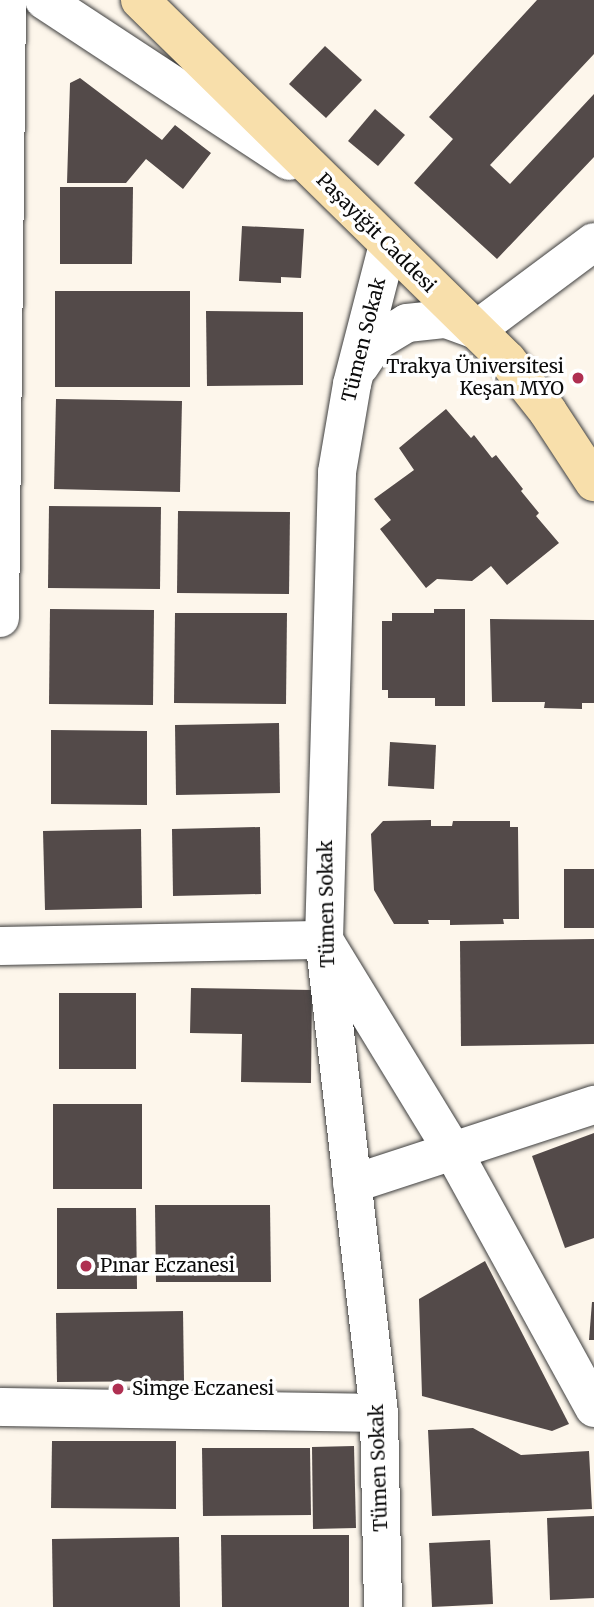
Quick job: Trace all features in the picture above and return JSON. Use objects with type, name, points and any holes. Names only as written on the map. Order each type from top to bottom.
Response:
[{"type":"main road","name":"Paşayiğit Caddesi","points":[[140,0],[476,330],[529,386],[594,482]]},
{"type":"street","points":[[44,0],[223,115],[337,194]]},
{"type":"street","points":[[0,618],[5,24]]},
{"type":"street","points":[[352,384],[365,355],[377,341],[400,326],[427,318],[446,319],[476,330],[594,242]]},
{"type":"street","name":"Tümen Sokak","points":[[383,1607],[379,1413],[324,940],[335,503],[341,444],[352,384],[388,245]]},
{"type":"street","points":[[0,946],[324,940],[454,1153],[594,1408]]},
{"type":"street","points":[[352,1184],[454,1153],[594,1105]]},
{"type":"street","points":[[0,1407],[379,1413]]},
{"type":"building","points":[[537,0],[594,0],[594,54],[490,165],[510,184],[594,94],[594,157],[497,259],[414,183],[453,139],[429,117]]},
{"type":"building","points":[[325,46],[362,80],[326,118],[289,84]]},
{"type":"building","points":[[80,78],[162,140],[175,125],[211,153],[183,189],[146,159],[126,183],[67,183],[70,83]]},
{"type":"building","points":[[375,109],[405,135],[378,166],[348,141]]},
{"type":"building","points":[[60,187],[133,187],[132,264],[60,264]]},
{"type":"building","points":[[242,226],[304,229],[301,278],[281,277],[281,283],[239,281]]},
{"type":"building","points":[[55,291],[190,291],[190,387],[55,387]]},
{"type":"building","points":[[206,311],[303,312],[303,385],[207,386]]},
{"type":"building","points":[[56,399],[182,401],[180,492],[54,489]]},
{"type":"building","points":[[446,409],[471,438],[474,435],[492,458],[496,455],[539,513],[536,516],[559,543],[507,585],[491,566],[472,581],[437,579],[426,588],[380,529],[391,520],[374,499],[414,470],[399,448]]},
{"type":"building","points":[[49,506],[161,507],[160,589],[48,588]]},
{"type":"building","points":[[178,511],[290,512],[289,594],[177,593]]},
{"type":"building","points":[[50,609],[154,610],[153,705],[49,704]]},
{"type":"building","points":[[434,609],[465,609],[465,706],[435,706],[435,698],[388,698],[388,690],[382,690],[382,621],[392,621],[392,613],[434,613]]},
{"type":"building","points":[[175,613],[287,613],[286,704],[174,703]]},
{"type":"building","points":[[490,619],[594,620],[594,703],[582,703],[582,709],[544,708],[545,702],[492,702]]},
{"type":"building","points":[[279,723],[280,793],[176,795],[175,725]]},
{"type":"building","points":[[51,730],[147,731],[147,805],[51,804]]},
{"type":"building","points":[[390,742],[436,745],[434,789],[388,786]]},
{"type":"building","points":[[431,820],[431,826],[452,826],[453,821],[510,821],[510,827],[518,827],[519,919],[503,919],[504,924],[450,925],[450,920],[428,920],[429,924],[394,924],[374,890],[371,834],[383,821]]},
{"type":"building","points":[[260,827],[261,894],[173,896],[172,829]]},
{"type":"building","points":[[141,829],[142,908],[45,910],[43,831]]},
{"type":"building","points":[[564,869],[594,869],[594,928],[564,928]]},
{"type":"building","points":[[594,939],[594,1044],[461,1046],[460,941]]},
{"type":"building","points":[[191,988],[312,990],[311,1083],[241,1082],[242,1034],[190,1033]]},
{"type":"building","points":[[59,993],[136,993],[136,1069],[59,1069]]},
{"type":"building","points":[[53,1104],[142,1104],[142,1189],[53,1189]]},
{"type":"building","points":[[594,1133],[594,1238],[565,1248],[532,1156]]},
{"type":"building","points":[[155,1205],[270,1205],[271,1282],[156,1282]]},
{"type":"building","points":[[57,1208],[136,1208],[137,1289],[57,1289]]},
{"type":"building","points":[[485,1261],[569,1424],[552,1431],[422,1396],[419,1299]]},
{"type":"building","points":[[592,1302],[594,1340],[589,1340]]},
{"type":"building","points":[[183,1311],[184,1381],[57,1382],[56,1313]]},
{"type":"building","points":[[473,1428],[521,1455],[589,1451],[592,1509],[432,1516],[428,1430]]},
{"type":"building","points":[[52,1441],[176,1441],[176,1509],[51,1508]]},
{"type":"building","points":[[354,1446],[356,1528],[313,1529],[312,1447]]},
{"type":"building","points":[[202,1448],[310,1448],[311,1515],[203,1516]]},
{"type":"building","points":[[594,1516],[594,1598],[550,1600],[547,1518]]},
{"type":"building","points":[[221,1535],[349,1535],[349,1607],[222,1607]]},
{"type":"building","points":[[179,1537],[180,1607],[53,1607],[52,1539]]},
{"type":"building","points":[[490,1540],[493,1604],[432,1607],[429,1543]]},
{"type":"place","name":"Trakya Üniversitesi Keşan MYO","points":[[578,378]]},
{"type":"place","name":"Pınar Eczanesi","points":[[86,1266]]},
{"type":"place","name":"Simge Eczanesi","points":[[118,1389]]}]
